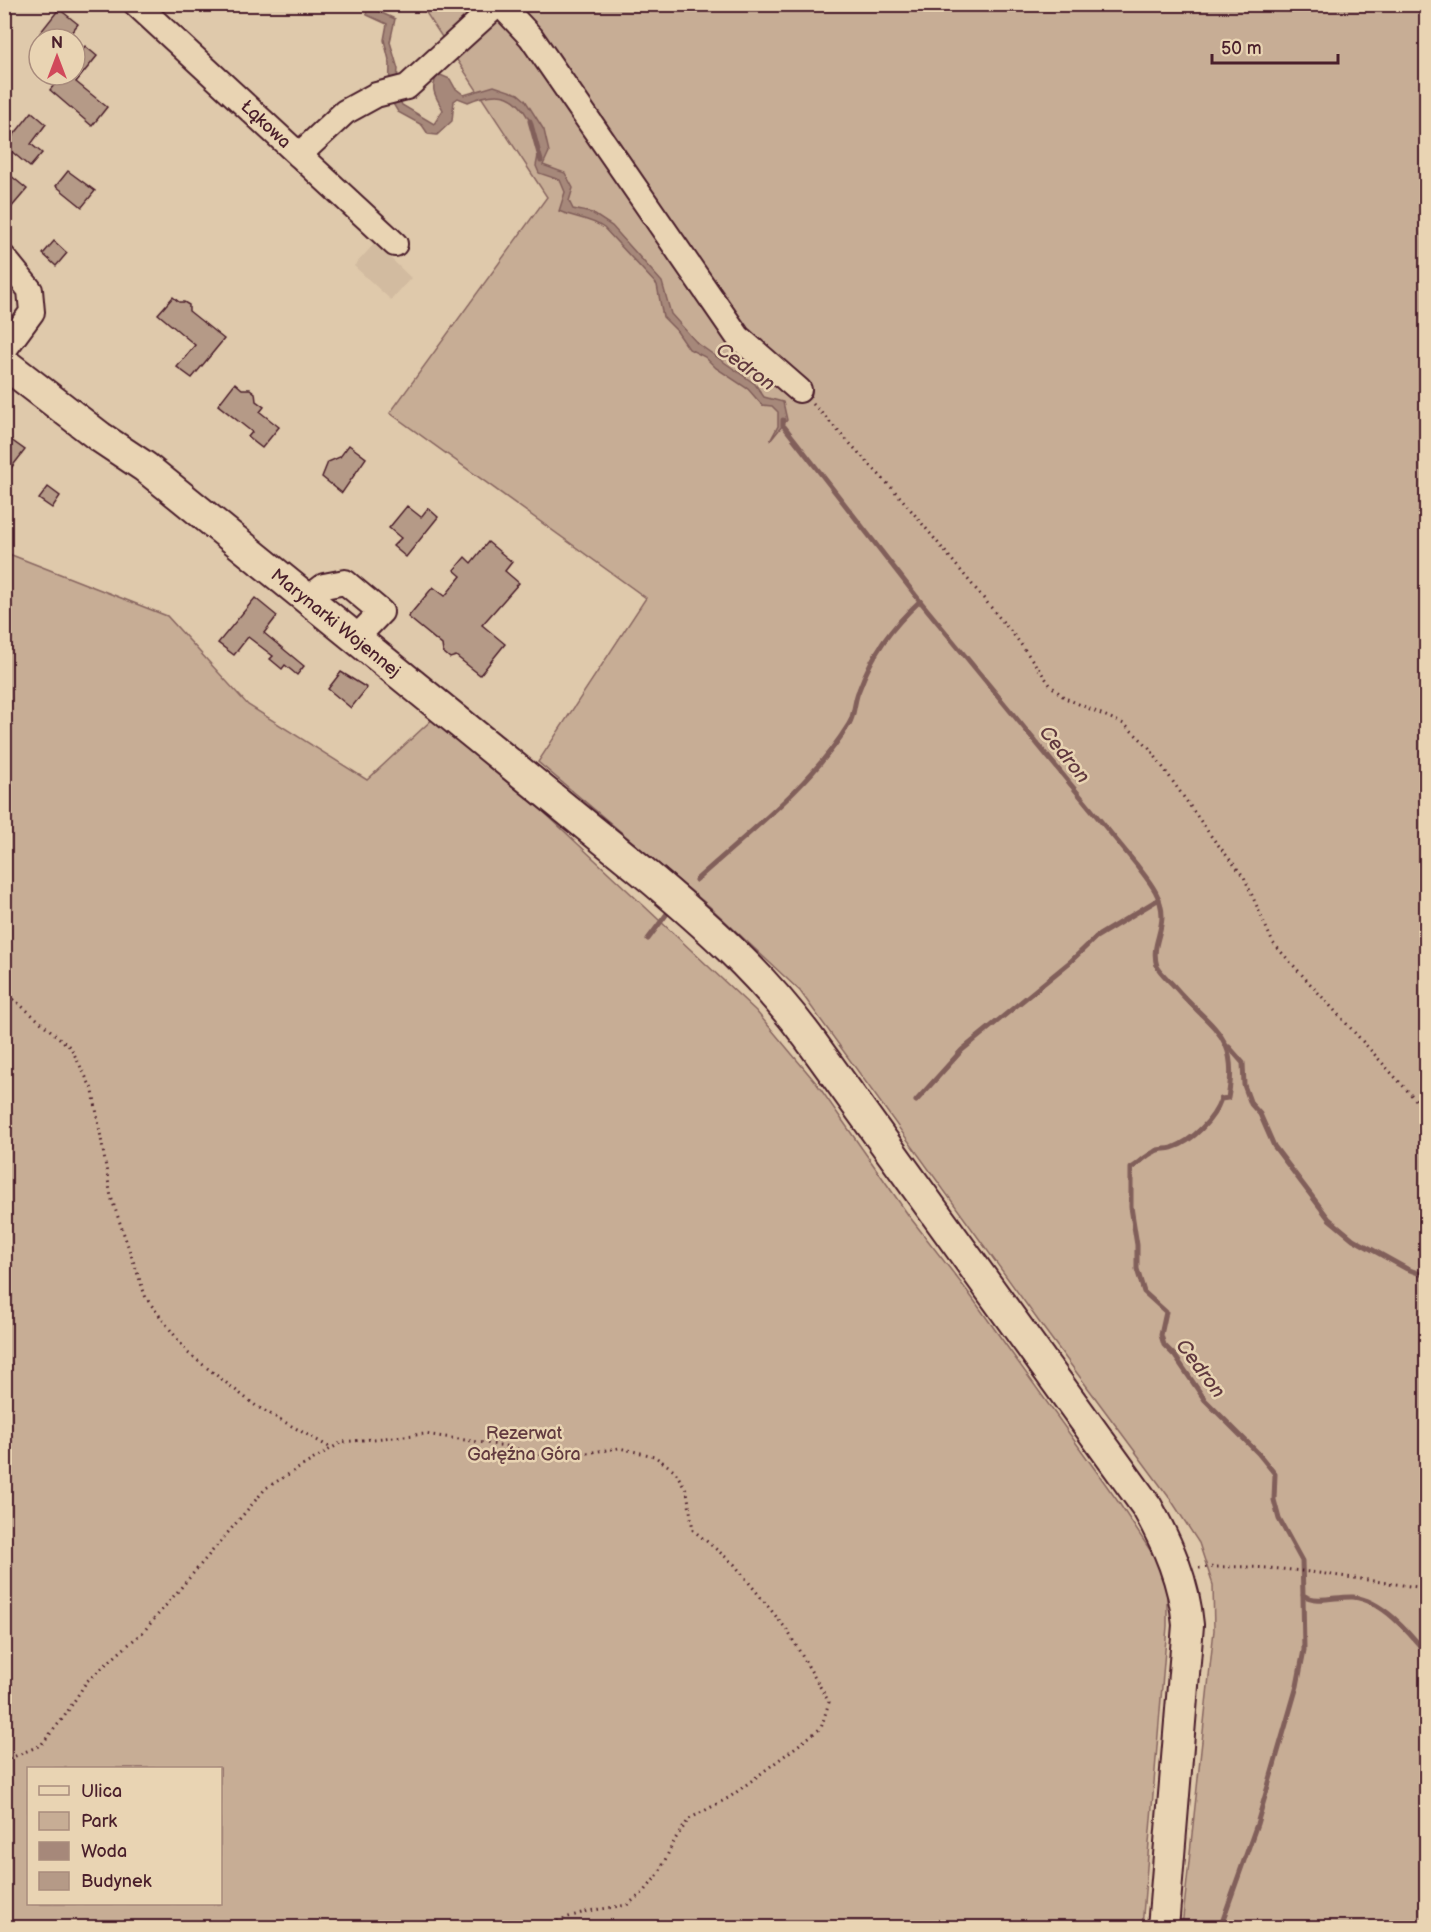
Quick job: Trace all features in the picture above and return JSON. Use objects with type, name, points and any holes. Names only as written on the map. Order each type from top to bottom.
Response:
[{"type":"main road","name":"Marynarki Wojennej","points":[[5,351],[100,437],[145,467],[716,933],[779,999],[1147,1507],[1169,1547],[1185,1600],[1188,1625],[1162,1928]]},
{"type":"street","name":"Łąkowa","points":[[136,4],[395,244]]},
{"type":"street","points":[[299,155],[345,112],[386,93],[407,87],[452,49],[499,4],[541,52],[738,337],[799,390]]},
{"type":"street","points":[[4,258],[30,290],[32,312],[5,351]]},
{"type":"path","points":[[799,390],[901,498],[1017,639],[1051,686],[1065,698],[1124,724],[1148,746],[1211,836],[1244,877],[1273,942],[1426,1112]]},
{"type":"path","points":[[4,991],[71,1048],[93,1091],[111,1197],[146,1298],[188,1353],[256,1406],[331,1448]]},
{"type":"path","points":[[4,1761],[40,1744],[64,1717],[87,1681],[144,1631],[266,1488],[342,1442],[425,1434],[505,1446],[554,1458],[619,1448],[654,1456],[674,1470],[687,1491],[693,1530],[734,1564],[780,1622],[829,1702],[821,1728],[730,1797],[689,1820],[674,1841],[659,1873],[645,1891],[627,1905],[588,1911],[560,1920],[551,1928]]},
{"type":"path","points":[[1178,1573],[1199,1568],[1233,1566],[1321,1571],[1426,1588]]},
{"type":"shaded area","points":[[375,243],[411,278],[391,300],[354,266]]},
{"type":"green space","points":[[421,5],[1426,5],[1426,1927],[1182,1927],[1214,1630],[1213,1585],[1199,1543],[1171,1500],[800,991],[709,906],[538,762],[646,598],[390,413],[547,197]]},
{"type":"green space","name":"Rezerwat Gałęźna Góra","points":[[4,552],[167,616],[248,705],[367,780],[437,715],[521,787],[546,814],[756,1011],[817,1084],[909,1216],[968,1292],[1119,1503],[1158,1562],[1167,1591],[1167,1626],[1142,1927],[5,1927]]},
{"type":"water","points":[[364,5],[395,19],[390,42],[398,69],[396,92],[402,105],[434,124],[443,110],[434,89],[438,74],[450,79],[455,88],[464,95],[494,86],[518,94],[525,100],[544,130],[549,152],[543,165],[565,173],[573,188],[569,201],[573,209],[592,213],[612,226],[662,282],[671,314],[697,343],[755,384],[764,397],[783,402],[787,420],[770,441],[778,426],[778,412],[772,406],[762,405],[748,389],[716,368],[705,357],[689,349],[676,330],[663,317],[657,285],[604,228],[594,222],[559,211],[565,192],[560,180],[539,173],[536,166],[537,141],[527,115],[521,107],[507,97],[499,95],[490,95],[468,102],[458,98],[454,101],[452,121],[437,135],[428,134],[422,125],[398,112],[389,97],[390,64],[384,40],[387,24],[367,15]]},
{"type":"building","points":[[59,9],[78,24],[76,27],[45,27]]},
{"type":"building","points":[[87,48],[97,56],[87,68]]},
{"type":"building","points":[[52,87],[82,87],[107,107],[92,126],[50,90]]},
{"type":"building","points":[[32,112],[46,124],[31,144],[42,153],[30,167],[5,146]]},
{"type":"building","points":[[68,171],[95,191],[82,207],[56,186]]},
{"type":"building","points":[[10,175],[27,189],[4,216],[4,181]]},
{"type":"building","points":[[54,241],[67,253],[56,266],[43,254]]},
{"type":"building","points":[[173,297],[189,305],[189,311],[224,339],[192,378],[177,367],[195,345],[158,314]]},
{"type":"building","points":[[235,383],[242,389],[250,389],[255,393],[256,401],[264,407],[260,412],[279,427],[262,448],[248,437],[252,432],[218,405]]},
{"type":"building","points":[[4,435],[25,450],[4,477]]},
{"type":"building","points":[[349,445],[366,458],[342,493],[322,477],[328,462],[340,457]]},
{"type":"building","points":[[48,487],[60,496],[52,508],[39,499]]},
{"type":"building","points":[[407,506],[421,517],[428,508],[438,517],[406,557],[393,546],[401,538],[389,528]]},
{"type":"building","points":[[488,542],[512,562],[505,571],[519,583],[482,625],[505,644],[480,675],[456,656],[450,658],[443,652],[442,645],[408,617],[433,587],[445,596],[461,576],[454,570],[465,557],[471,563]]},
{"type":"building","points":[[255,598],[277,616],[264,633],[304,666],[297,675],[285,665],[282,669],[270,659],[273,656],[248,637],[234,655],[218,643]]},
{"type":"building","points":[[341,672],[367,688],[351,708],[328,689]]},
{"type":"waterway","name":"Cedron","points":[[530,121],[541,161]]},
{"type":"waterway","name":"Cedron","points":[[783,420],[783,425],[920,601],[1136,864],[1157,895],[1162,916],[1155,953],[1157,966],[1220,1034],[1230,1060],[1231,1077],[1228,1098],[1221,1099],[1213,1114],[1195,1135],[1180,1145],[1156,1151],[1131,1168],[1131,1207],[1137,1245],[1137,1269],[1144,1292],[1166,1312],[1161,1335],[1164,1345],[1175,1356],[1205,1400],[1258,1453],[1275,1474],[1274,1500],[1279,1519],[1302,1561],[1303,1595],[1314,1599],[1353,1597],[1364,1599],[1394,1618],[1426,1653]]},
{"type":"waterway","points":[[696,880],[798,788],[834,747],[851,720],[857,694],[877,652],[900,621],[920,601]]},
{"type":"waterway","points":[[916,1101],[962,1050],[1070,962],[1096,937],[1159,899]]},
{"type":"waterway","points":[[648,939],[672,907]]},
{"type":"waterway","points":[[1229,1047],[1243,1063],[1244,1085],[1251,1104],[1260,1114],[1274,1146],[1329,1219],[1353,1239],[1407,1269],[1426,1276]]},
{"type":"waterway","points":[[1220,1928],[1257,1824],[1297,1686],[1304,1650],[1303,1595]]}]
